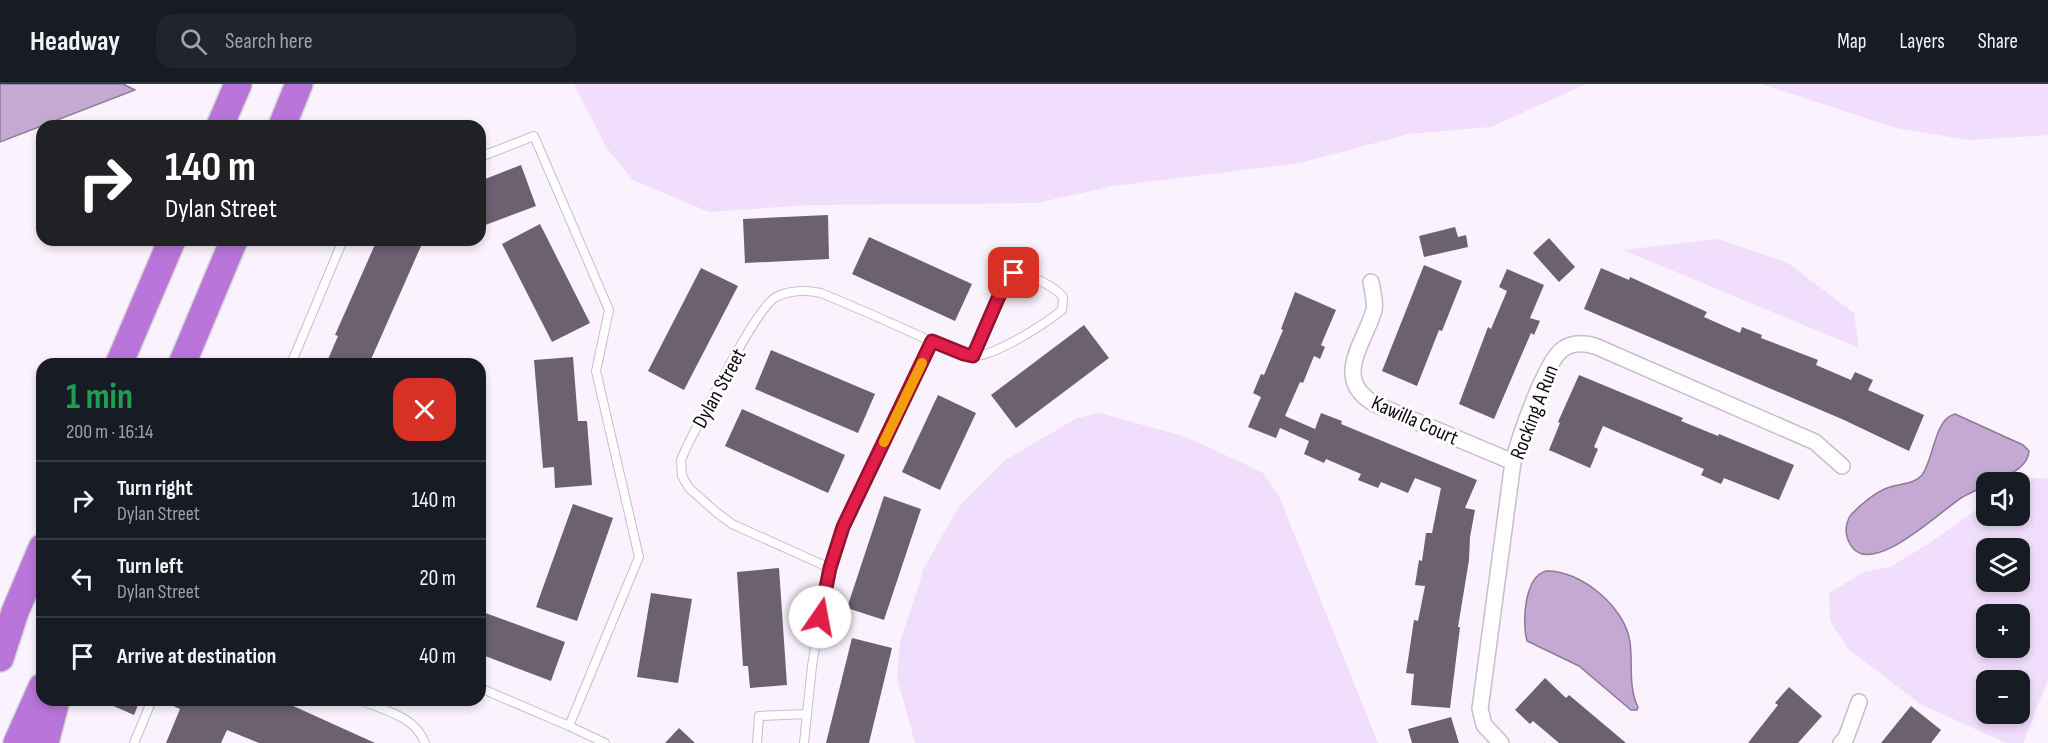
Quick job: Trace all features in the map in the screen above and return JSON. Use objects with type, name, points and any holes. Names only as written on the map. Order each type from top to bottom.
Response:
[{"type":"highway","points":[[223,120],[238,84]]},
{"type":"highway","points":[[290,106],[307,84]]},
{"type":"highway","points":[[123,358],[169,246]]},
{"type":"highway","points":[[185,358],[232,246]]},
{"type":"highway","points":[[0,658],[7,623],[36,561]]},
{"type":"highway","points":[[17,743],[36,700]]},
{"type":"highway","points":[[45,743],[54,706]]},
{"type":"street","name":"Kawilla Court","points":[[1371,282],[1374,308],[1354,357],[1352,370],[1355,383],[1363,396],[1375,404],[1513,462]]},
{"type":"street","name":"Rocking A Run","points":[[1501,743],[1484,725],[1480,709],[1513,462],[1521,435],[1553,359],[1566,347],[1583,343],[1594,346],[1815,442],[1842,466]]},
{"type":"street","points":[[1841,743],[1847,734],[1859,702]]},
{"type":"lane","points":[[486,155],[534,136],[609,310],[596,371],[639,557],[569,726]]},
{"type":"lane","points":[[294,358],[340,246]]},
{"type":"lane","points":[[1014,273],[1022,273],[1054,288],[1063,297],[1062,310],[1052,319],[997,350],[986,355],[973,356],[1010,276],[1014,273]]},
{"type":"lane","name":"Dylan Street","points":[[830,568],[732,524],[689,488],[682,477],[681,460],[688,444],[756,318],[775,297],[808,290],[821,293],[932,341],[973,356]]},
{"type":"lane","points":[[804,743],[818,627],[830,568],[843,527],[932,341]]},
{"type":"lane","points":[[486,691],[605,743]]},
{"type":"lane","points":[[134,743],[149,706]]},
{"type":"lane","points":[[375,706],[410,721],[425,743]]},
{"type":"lane","points":[[757,743],[759,716],[806,714]]},
{"type":"shaded area","points":[[0,84],[123,84],[135,90],[57,120],[36,120],[36,128],[0,142]]},
{"type":"shaded area","points":[[574,84],[1586,84],[1491,127],[1409,134],[1300,163],[1113,186],[1037,203],[811,205],[709,212],[633,180],[606,147]]},
{"type":"shaded area","points":[[1761,84],[2048,84],[2048,135],[1968,140],[1896,128]]},
{"type":"shaded area","points":[[1718,239],[1788,263],[1854,313],[1859,348],[1623,250]]},
{"type":"shaded area","points":[[1100,413],[1186,437],[1262,472],[1278,494],[1378,743],[915,743],[897,678],[900,642],[924,568],[959,506],[1004,461],[1077,418]]},
{"type":"shaded area","points":[[1955,414],[2023,445],[2029,451],[2025,463],[2013,472],[1976,472],[1976,490],[1961,498],[1923,528],[1888,549],[1873,554],[1859,553],[1850,544],[1846,534],[1848,519],[1867,500],[1882,490],[1911,482],[1922,475],[1938,431],[1948,417]]},
{"type":"shaded area","points":[[2030,478],[2048,479],[2048,680],[2023,743],[2006,743],[1920,704],[1848,649],[1830,621],[1829,593],[1864,572],[1890,567],[1976,510],[1976,526],[2030,526]]},
{"type":"shaded area","points":[[1546,571],[1559,572],[1587,584],[1599,593],[1620,616],[1630,642],[1632,684],[1637,710],[1631,710],[1579,666],[1527,641],[1526,601],[1533,582]]},
{"type":"building","points":[[521,165],[536,206],[486,225],[486,179]]},
{"type":"building","points":[[828,215],[829,259],[745,263],[743,219]]},
{"type":"building","points":[[540,224],[590,323],[552,342],[502,244]]},
{"type":"building","points":[[1455,227],[1458,237],[1466,235],[1468,247],[1424,257],[1419,236]]},
{"type":"building","points":[[869,237],[972,284],[955,321],[852,274]]},
{"type":"building","points":[[1549,238],[1575,267],[1559,282],[1533,253]]},
{"type":"building","points":[[374,246],[421,246],[372,358],[329,358],[338,336],[335,335]]},
{"type":"building","points":[[1424,265],[1462,281],[1442,331],[1439,330],[1417,386],[1382,371]]},
{"type":"building","points":[[701,268],[738,286],[684,390],[648,371]]},
{"type":"building","points":[[1601,268],[1629,280],[1630,277],[1707,312],[1704,317],[1740,333],[1742,327],[1762,335],[1761,338],[1818,360],[1816,365],[1851,380],[1855,372],[1873,380],[1868,390],[1924,415],[1909,451],[1844,420],[1584,309]]},
{"type":"building","points":[[1507,269],[1544,285],[1530,318],[1540,321],[1534,335],[1531,333],[1494,419],[1459,404],[1488,327],[1491,329],[1507,291],[1499,287]]},
{"type":"building","points":[[1295,292],[1336,310],[1321,345],[1325,347],[1320,359],[1314,356],[1303,383],[1300,382],[1285,416],[1315,429],[1321,413],[1342,421],[1341,424],[1477,480],[1465,508],[1475,510],[1458,627],[1460,627],[1450,708],[1411,705],[1414,674],[1406,673],[1414,620],[1418,621],[1425,586],[1415,585],[1419,560],[1422,561],[1426,533],[1432,533],[1441,488],[1415,478],[1408,493],[1381,482],[1378,488],[1358,480],[1361,474],[1326,459],[1324,463],[1304,454],[1309,441],[1280,428],[1276,438],[1248,427],[1261,397],[1253,393],[1261,374],[1264,375],[1283,330],[1281,329]]},
{"type":"building","points":[[1084,325],[1109,358],[1016,428],[991,395]]},
{"type":"building","points":[[771,350],[875,394],[858,433],[755,389]]},
{"type":"building","points":[[573,357],[578,421],[587,421],[592,485],[555,488],[554,467],[543,468],[534,360]]},
{"type":"building","points":[[1579,375],[1683,418],[1681,421],[1794,465],[1779,500],[1724,478],[1721,484],[1701,475],[1704,469],[1603,426],[1594,447],[1598,449],[1590,468],[1549,450],[1560,423],[1558,422]]},
{"type":"building","points":[[938,395],[976,413],[940,490],[902,472]]},
{"type":"building","points":[[742,409],[845,455],[828,493],[725,446]]},
{"type":"building","points":[[884,496],[921,509],[884,620],[847,608]]},
{"type":"building","points":[[573,504],[613,518],[577,621],[536,607]]},
{"type":"building","points":[[779,568],[787,685],[750,688],[748,666],[743,666],[737,572]]},
{"type":"building","points":[[651,593],[692,599],[678,683],[637,677]]},
{"type":"building","points":[[486,613],[565,642],[551,681],[486,656]]},
{"type":"building","points":[[852,638],[892,648],[869,743],[826,743]]},
{"type":"building","points":[[1545,678],[1566,698],[1569,695],[1626,743],[1559,743],[1533,721],[1530,724],[1515,710]]},
{"type":"building","points":[[1789,687],[1822,716],[1798,743],[1748,743],[1778,705],[1775,703]]},
{"type":"building","points":[[114,706],[138,706],[134,715]]},
{"type":"building","points":[[173,706],[293,706],[375,743],[259,743],[227,730],[221,743],[166,743],[180,709]]},
{"type":"building","points":[[1911,706],[1941,730],[1931,743],[1881,743]]},
{"type":"building","points":[[1451,717],[1459,743],[1412,743],[1408,729]]},
{"type":"building","points":[[679,728],[695,743],[665,743]]},
{"type":"slow traffic","points":[[884,442],[922,363]]},
{"type":"route","points":[[820,617],[830,568],[843,527],[932,341],[973,356],[1006,280],[1014,273]]}]
